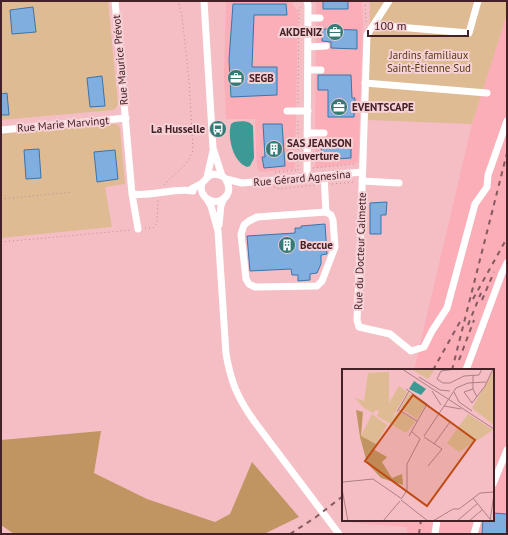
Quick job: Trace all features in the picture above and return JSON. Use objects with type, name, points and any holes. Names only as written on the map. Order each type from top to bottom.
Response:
[{"type":"street","name":"Rue Maurice Prévot","points":[[115,1],[132,194],[138,229]]},
{"type":"street","points":[[204,1],[213,148],[224,177],[229,185],[226,196],[221,205],[218,231]]},
{"type":"street","name":"Rue du Docteur Calmette","points":[[389,1],[366,35],[357,320],[359,327],[390,334],[411,351],[424,347],[432,331],[447,308],[475,204],[487,187],[488,175],[507,121]]},
{"type":"street","points":[[374,24],[469,33],[478,1]]},
{"type":"street","points":[[304,3],[308,18],[307,177]]},
{"type":"street","points":[[308,18],[320,18]]},
{"type":"street","points":[[308,47],[326,46]]},
{"type":"street","points":[[308,70],[321,70]]},
{"type":"street","points":[[365,83],[487,93]]},
{"type":"street","points":[[287,111],[308,111]]},
{"type":"street","name":"Rue Marie Marvingt","points":[[1,130],[126,118]]},
{"type":"street","points":[[308,133],[324,133]]},
{"type":"street","points":[[213,148],[205,180],[201,187],[212,206],[218,231],[226,354],[234,388],[241,402],[254,421],[332,522],[339,534]]},
{"type":"street","name":"Rue Gérard Agnesina","points":[[224,177],[242,183],[362,172]]},
{"type":"street","points":[[190,190],[215,174],[224,177]]},
{"type":"street","points":[[324,176],[326,212]]},
{"type":"street","name":"Rue du Docteur Calmette","points":[[362,181],[399,183]]},
{"type":"street","name":"Rue Gérard Agnesina","points":[[226,196],[242,183]]},
{"type":"street","points":[[132,194],[140,195],[190,190],[216,202],[226,196]]},
{"type":"street","points":[[326,212],[331,215],[333,220],[335,246],[322,281],[317,286],[255,287],[249,284],[246,279],[241,234],[244,225],[257,217],[326,212]]},
{"type":"street","points":[[466,369],[507,263]]},
{"type":"street","points":[[494,482],[507,450]]},
{"type":"street","points":[[435,534],[438,521]]},
{"type":"street","points":[[474,534],[478,521]]},
{"type":"path","points":[[1,242],[153,228],[157,222],[158,200],[164,192],[163,186],[183,169],[190,160],[193,150],[188,73],[182,16],[178,1]]},
{"type":"path","points":[[366,1],[366,22]]},
{"type":"path","points":[[298,170],[299,10],[304,3]]},
{"type":"path","points":[[268,186],[281,189],[362,181]]},
{"type":"path","points":[[1,199],[73,192]]},
{"type":"shaded area","points":[[226,1],[292,1],[293,5],[298,11],[295,169],[261,172],[257,169],[255,119],[226,119],[224,76]]},
{"type":"shaded area","points":[[316,1],[362,1],[363,25],[358,163],[315,168]]},
{"type":"shaded area","points":[[507,14],[507,534],[407,534],[407,527],[352,523],[351,521],[494,521],[494,369],[414,369],[472,124]]},
{"type":"shaded area","points":[[101,431],[94,473],[147,499],[215,522],[230,514],[252,462],[299,517],[264,534],[14,534],[1,525],[1,440]]},
{"type":"green space","points":[[1,1],[108,1],[118,104],[116,108],[113,110],[1,120]]},
{"type":"green space","name":"Jardins familiaux Saint-Étienne Sud","points":[[370,1],[507,1],[507,14],[472,124],[368,120]]},
{"type":"green space","points":[[114,124],[118,125],[120,128],[125,184],[105,187],[112,227],[1,238],[1,134]]},
{"type":"water","points":[[234,122],[247,122],[253,126],[254,158],[250,166],[247,167],[238,160],[232,148],[230,129],[231,124]]},
{"type":"building","points":[[323,1],[348,1],[348,9],[323,9]]},
{"type":"building","points":[[233,4],[286,4],[287,15],[254,15],[252,67],[277,67],[277,95],[231,97],[229,60]]},
{"type":"building","points":[[33,7],[36,32],[12,34],[10,10]]},
{"type":"building","points":[[322,29],[357,30],[357,49],[331,48],[331,42],[322,41]]},
{"type":"building","points":[[318,75],[351,75],[352,98],[355,98],[354,117],[328,117],[328,90],[318,90]]},
{"type":"building","points":[[102,76],[105,106],[90,107],[87,78]]},
{"type":"building","points":[[7,93],[9,115],[1,115],[1,94]]},
{"type":"building","name":"SAS JEANSON Couverture","points":[[263,124],[282,124],[285,166],[264,168],[262,157],[265,157]]},
{"type":"building","points":[[351,141],[351,158],[322,160],[321,142]]},
{"type":"building","points":[[39,149],[41,178],[26,179],[24,150]]},
{"type":"building","points":[[115,150],[118,179],[97,182],[94,152]]},
{"type":"building","points":[[387,202],[386,215],[381,215],[381,234],[370,234],[370,203]]},
{"type":"building","name":"Beccue","points":[[325,224],[327,254],[321,255],[321,264],[317,273],[310,274],[310,280],[298,281],[298,275],[292,275],[291,269],[250,271],[247,236],[295,233],[295,228],[301,228],[301,226]]},
{"type":"building","points":[[494,513],[507,514],[507,534],[482,534],[483,521],[494,521]]},
{"type":"railway","points":[[452,369],[507,153]]},
{"type":"railway","points":[[473,299],[507,238]]},
{"type":"railway","points":[[482,300],[494,272]]},
{"type":"railway","points":[[468,325],[481,293]]},
{"type":"railway","points":[[434,369],[461,320]]},
{"type":"railway","points":[[459,360],[474,320]]},
{"type":"railway","points":[[290,534],[316,517],[342,497]]},
{"type":"railway","points":[[419,534],[421,521]]},
{"type":"place","name":"AKDENIZ","points":[[335,32]]},
{"type":"place","name":"SEGB","points":[[236,78]]},
{"type":"place","name":"EVENTSCAPE","points":[[339,107]]},
{"type":"place","name":"La Husselle","points":[[218,129]]},
{"type":"place","name":"SAS JEANSON Couverture","points":[[274,149]]},
{"type":"place","name":"Beccue","points":[[287,245]]}]
